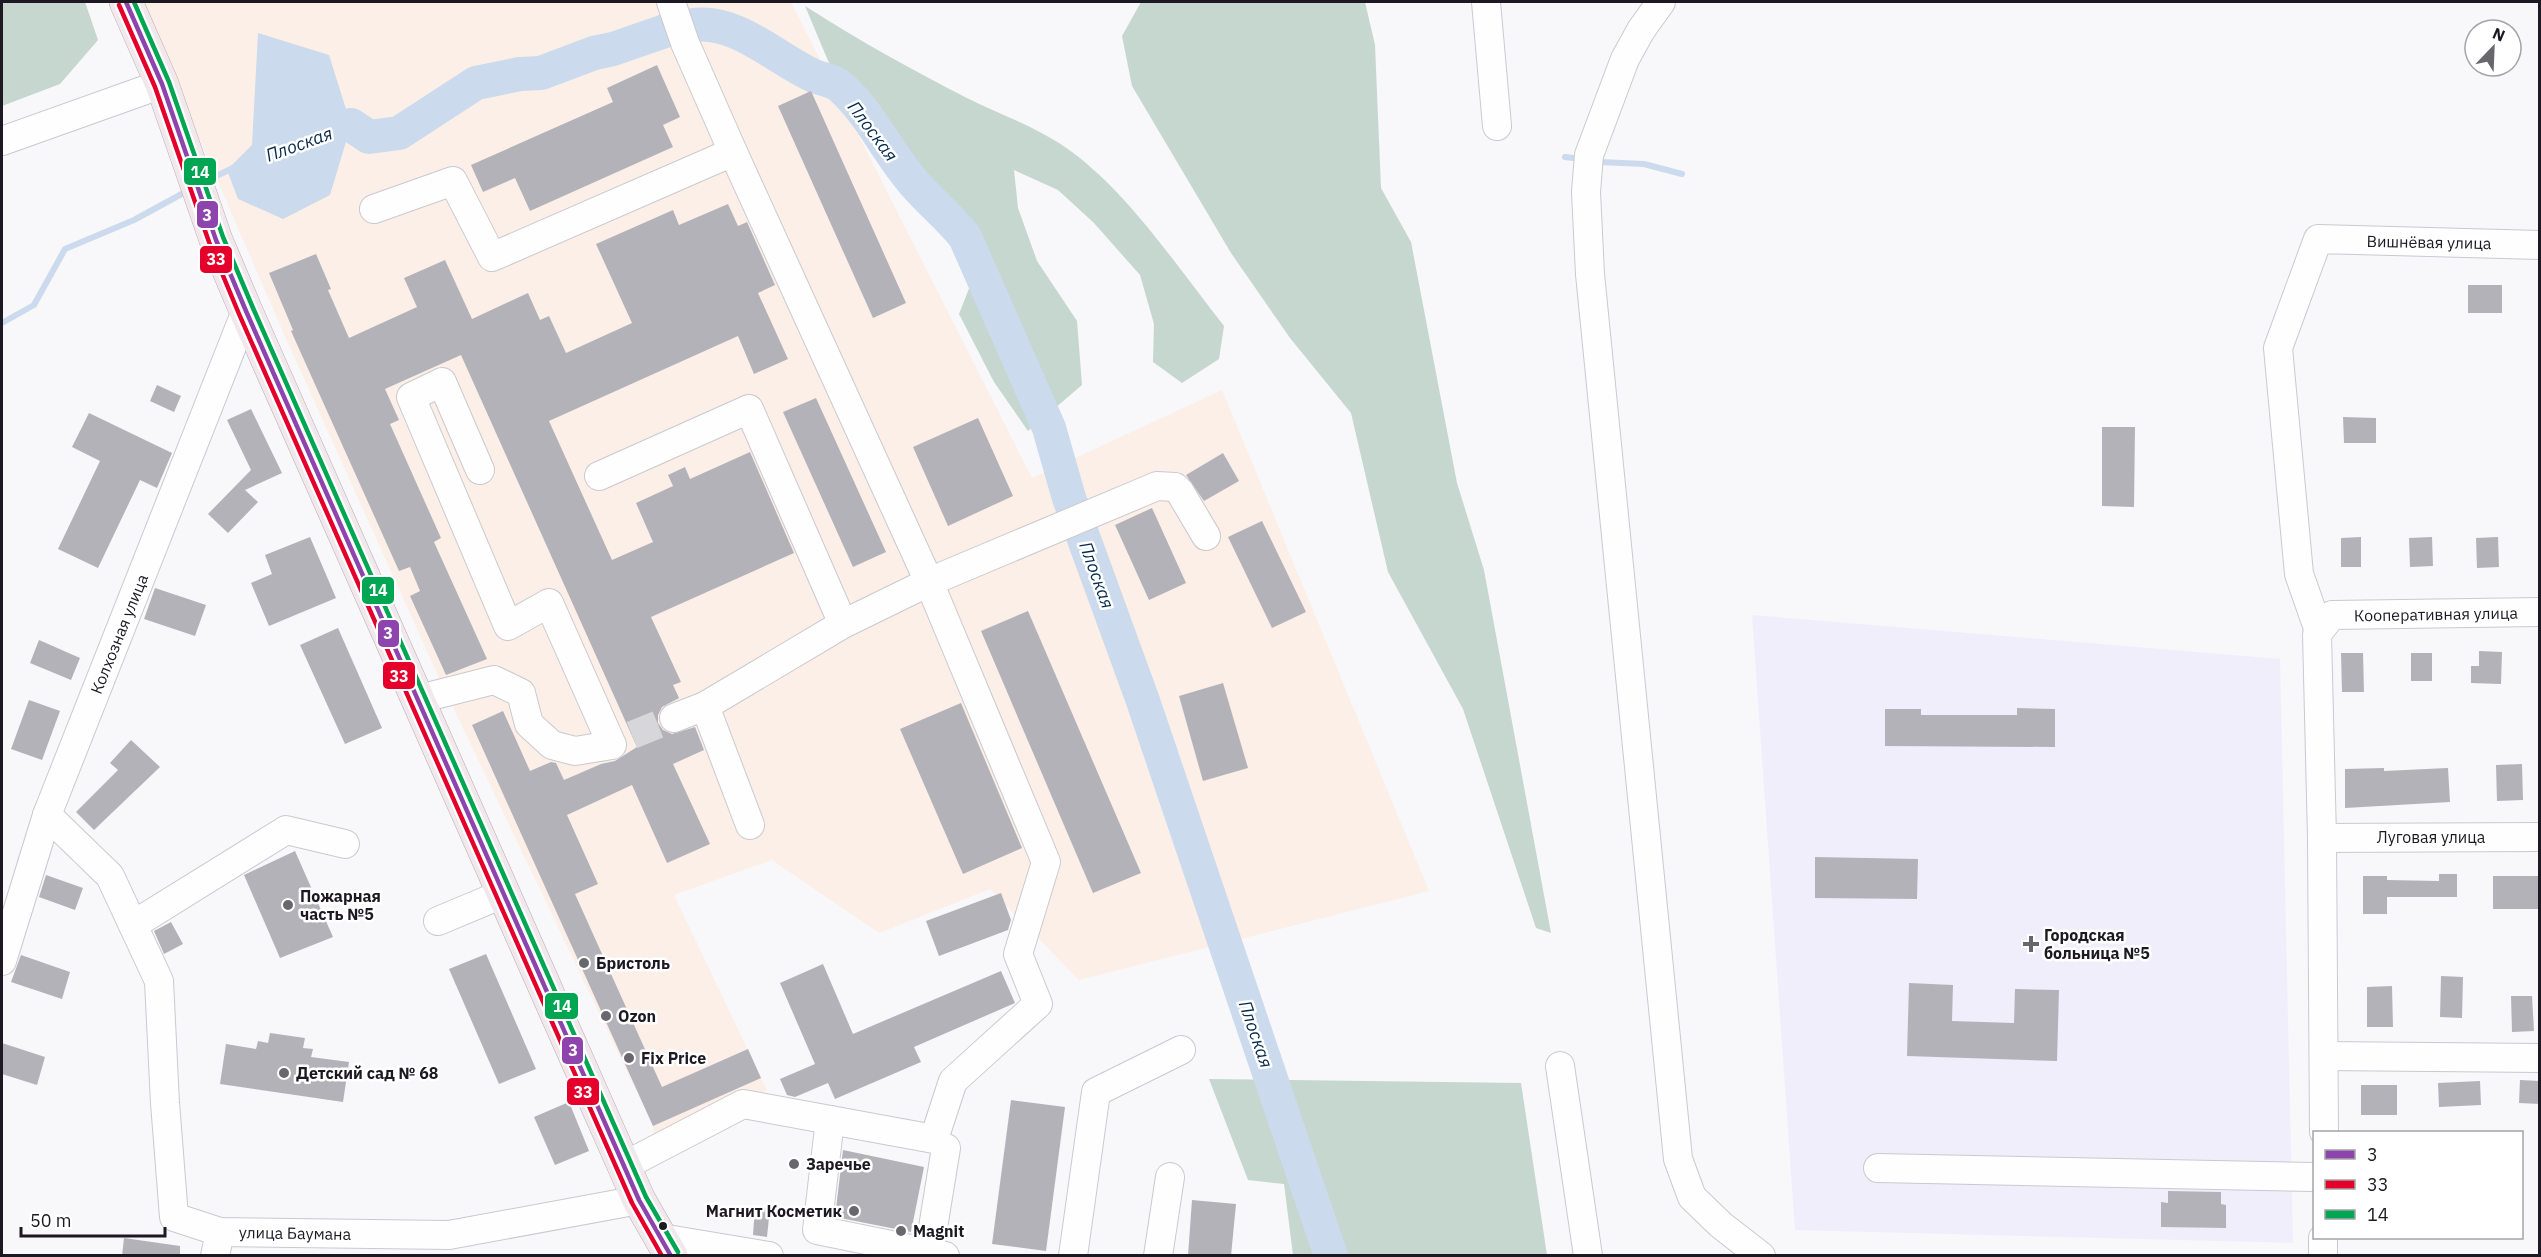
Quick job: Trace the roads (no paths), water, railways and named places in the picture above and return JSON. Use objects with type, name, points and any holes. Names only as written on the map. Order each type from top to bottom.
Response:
[{"type":"main road","points":[[126,2],[162,84],[216,240],[246,311],[639,1200],[666,1247]]},
{"type":"street","points":[[624,1166],[743,1104],[934,1138],[953,1081],[1038,1004],[1018,954],[1046,862],[929,582],[733,152],[671,2]]},
{"type":"street","points":[[1486,2],[1497,126]]},
{"type":"street","points":[[1661,2],[1641,30],[1625,59],[1589,155],[1586,192],[1590,274],[1678,1160],[1692,1197],[1721,1226],[1761,1256]]},
{"type":"street","points":[[2,141],[162,84]]},
{"type":"street","points":[[374,209],[453,181],[492,257],[733,152]]},
{"type":"street","name":"Вишнёвая улица","points":[[2325,623],[2299,574],[2278,348],[2318,239],[2540,245]]},
{"type":"street","name":"Колхозная улица","points":[[2,961],[47,815],[246,311]]},
{"type":"street","points":[[419,699],[494,680],[521,693],[529,724],[552,745],[574,751],[622,740],[549,603],[508,626],[411,397],[442,382],[480,470]]},
{"type":"street","points":[[599,476],[749,409],[843,624]]},
{"type":"street","points":[[674,718],[705,706],[843,624],[929,582],[1069,525],[1143,490],[1168,485],[1180,492],[1206,536]]},
{"type":"street","name":"Кооперативная улица","points":[[2325,623],[2540,612]]},
{"type":"street","points":[[2324,1131],[2322,838],[2317,634],[2325,623]]},
{"type":"street","points":[[705,706],[750,825]]},
{"type":"street","name":"улица Баумана","points":[[47,815],[110,876],[159,981],[174,1217],[217,1244],[449,1245],[639,1200]]},
{"type":"street","points":[[133,925],[286,830],[345,844]]},
{"type":"street","name":"Луговая улица","points":[[2322,838],[2540,837]]},
{"type":"street","points":[[438,921],[505,893]]},
{"type":"street","points":[[1073,1256],[1096,1092],[1181,1050]]},
{"type":"street","points":[[2324,1056],[2540,1058]]},
{"type":"street","points":[[1560,1066],[1588,1256]]},
{"type":"street","points":[[830,1120],[817,1230],[937,1254],[946,1148]]},
{"type":"street","points":[[1878,1168],[2313,1177]]},
{"type":"street","points":[[1158,1256],[1170,1177]]},
{"type":"street","points":[[2323,1256],[2324,1239]]},
{"type":"street","points":[[666,1247],[769,1256]]},
{"type":"water","points":[[258,33],[329,55],[351,125],[330,195],[283,219],[238,199],[227,170],[252,145]]},
{"type":"waterway","name":"Плоская","points":[[694,25],[726,28],[741,34],[800,69],[840,86],[870,120],[916,185],[965,237],[1049,428],[1069,498],[1143,701],[1331,1256]]},
{"type":"waterway","name":"Плоская","points":[[351,125],[369,137],[399,133],[476,83],[520,74],[541,73],[594,53],[613,49],[665,31]]},
{"type":"waterway","points":[[1565,157],[1581,159]]},
{"type":"waterway","points":[[1600,162],[1644,164],[1682,174]]},
{"type":"waterway","name":"Плоская","points":[[206,181],[235,167]]},
{"type":"waterway","name":"Плоская","points":[[2,323],[34,305],[65,249],[134,220],[189,190]]},
{"type":"tunnel","points":[[632,735],[674,718]]},
{"type":"place","name":"Пожарная часть №5","points":[[288,905]]},
{"type":"place","name":"Городская больница №5","points":[[2031,944]]},
{"type":"place","name":"Бристоль","points":[[584,963]]},
{"type":"place","name":"Ozon","points":[[606,1016]]},
{"type":"place","name":"Fix Price","points":[[629,1058]]},
{"type":"place","name":"Детский сад № 68","points":[[284,1073]]},
{"type":"place","name":"Заречье","points":[[794,1164]]},
{"type":"place","name":"Магнит Косметик","points":[[854,1211]]},
{"type":"place","name":"Magnit","points":[[901,1231]]}]
